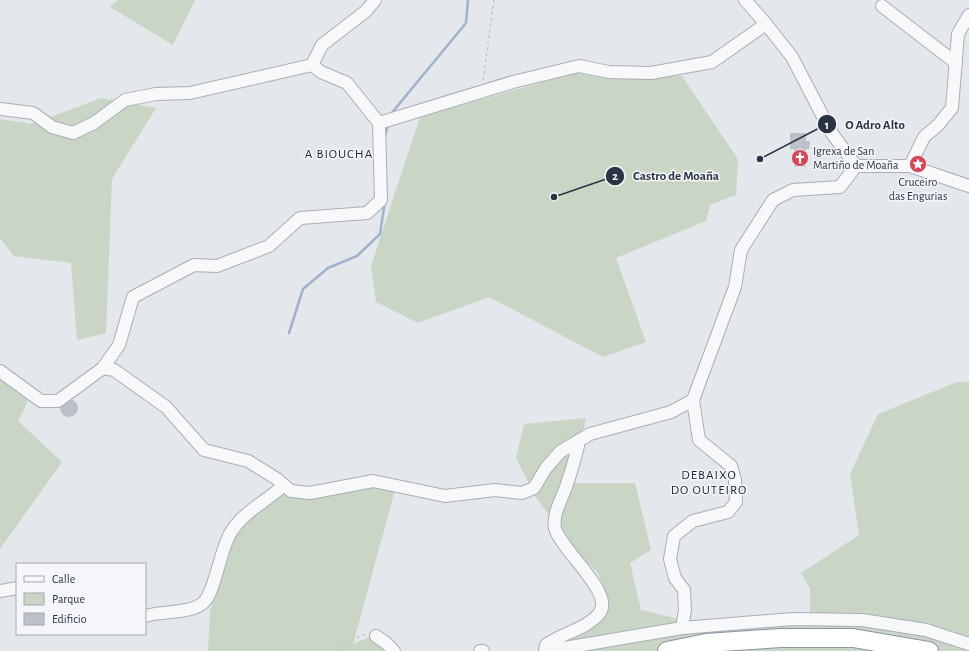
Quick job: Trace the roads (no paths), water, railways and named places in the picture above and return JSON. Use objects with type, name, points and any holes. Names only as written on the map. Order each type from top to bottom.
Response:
[{"type":"highway","points":[[667,651],[706,643],[781,638],[853,638],[929,651]]},
{"type":"street","points":[[312,65],[322,45],[366,10],[375,0]]},
{"type":"street","points":[[746,0],[792,57],[831,132],[856,166]]},
{"type":"street","points":[[882,6],[956,63]]},
{"type":"street","points":[[910,166],[924,137],[938,125],[952,108],[958,34],[969,15]]},
{"type":"street","points":[[379,123],[482,92],[579,66],[609,72],[651,73],[712,62],[766,24]]},
{"type":"street","points":[[0,109],[33,113],[52,127],[73,133],[94,123],[125,100],[156,94],[190,93],[312,65],[322,72],[347,83],[379,123],[381,200],[367,213],[300,218],[269,246],[217,266],[194,265],[134,297],[119,345],[103,368],[58,401],[41,401],[0,370]]},
{"type":"street","points":[[856,166],[910,166],[969,186]]},
{"type":"street","points":[[682,628],[685,610],[684,590],[675,578],[670,559],[674,536],[692,521],[728,512],[736,502],[735,480],[731,466],[699,440],[693,400],[735,287],[740,250],[772,198],[793,190],[840,187],[856,166]]},
{"type":"street","points":[[103,368],[114,370],[166,407],[204,450],[248,461],[291,491],[310,493],[373,481],[445,496],[495,490],[522,493],[534,488],[546,468],[560,452],[578,440],[590,434],[671,412],[693,400]]},
{"type":"street","points":[[578,440],[578,446],[567,485],[555,518],[555,528],[566,550],[599,589],[603,601],[600,614],[588,624],[546,644],[546,651],[682,628],[793,619],[862,620],[926,630],[969,644]]},
{"type":"street","points":[[146,616],[181,610],[204,602],[210,591],[219,559],[230,533],[240,519],[284,485]]},
{"type":"street","points":[[0,591],[16,588]]},
{"type":"street","points":[[376,636],[394,651]]},
{"type":"waterway","points":[[390,115],[466,23],[468,0]]},
{"type":"waterway","points":[[385,136],[387,128]]},
{"type":"waterway","points":[[289,333],[303,289],[328,268],[357,256],[380,234],[385,201]]},
{"type":"place","name":"Igrexa de San Martiño de Moaña","points":[[800,158]]},
{"type":"place","name":"O Adro Alto","points":[[760,159]]},
{"type":"place","name":"Cruceiro das Engurias","points":[[918,164]]},
{"type":"place","name":"Castro de Moaña","points":[[554,197]]},
{"type":"district","name":"A BIOUCHA","points":[[339,153]]},
{"type":"district","name":"DEBAIXO DO OUTEIRO","points":[[709,482]]}]
